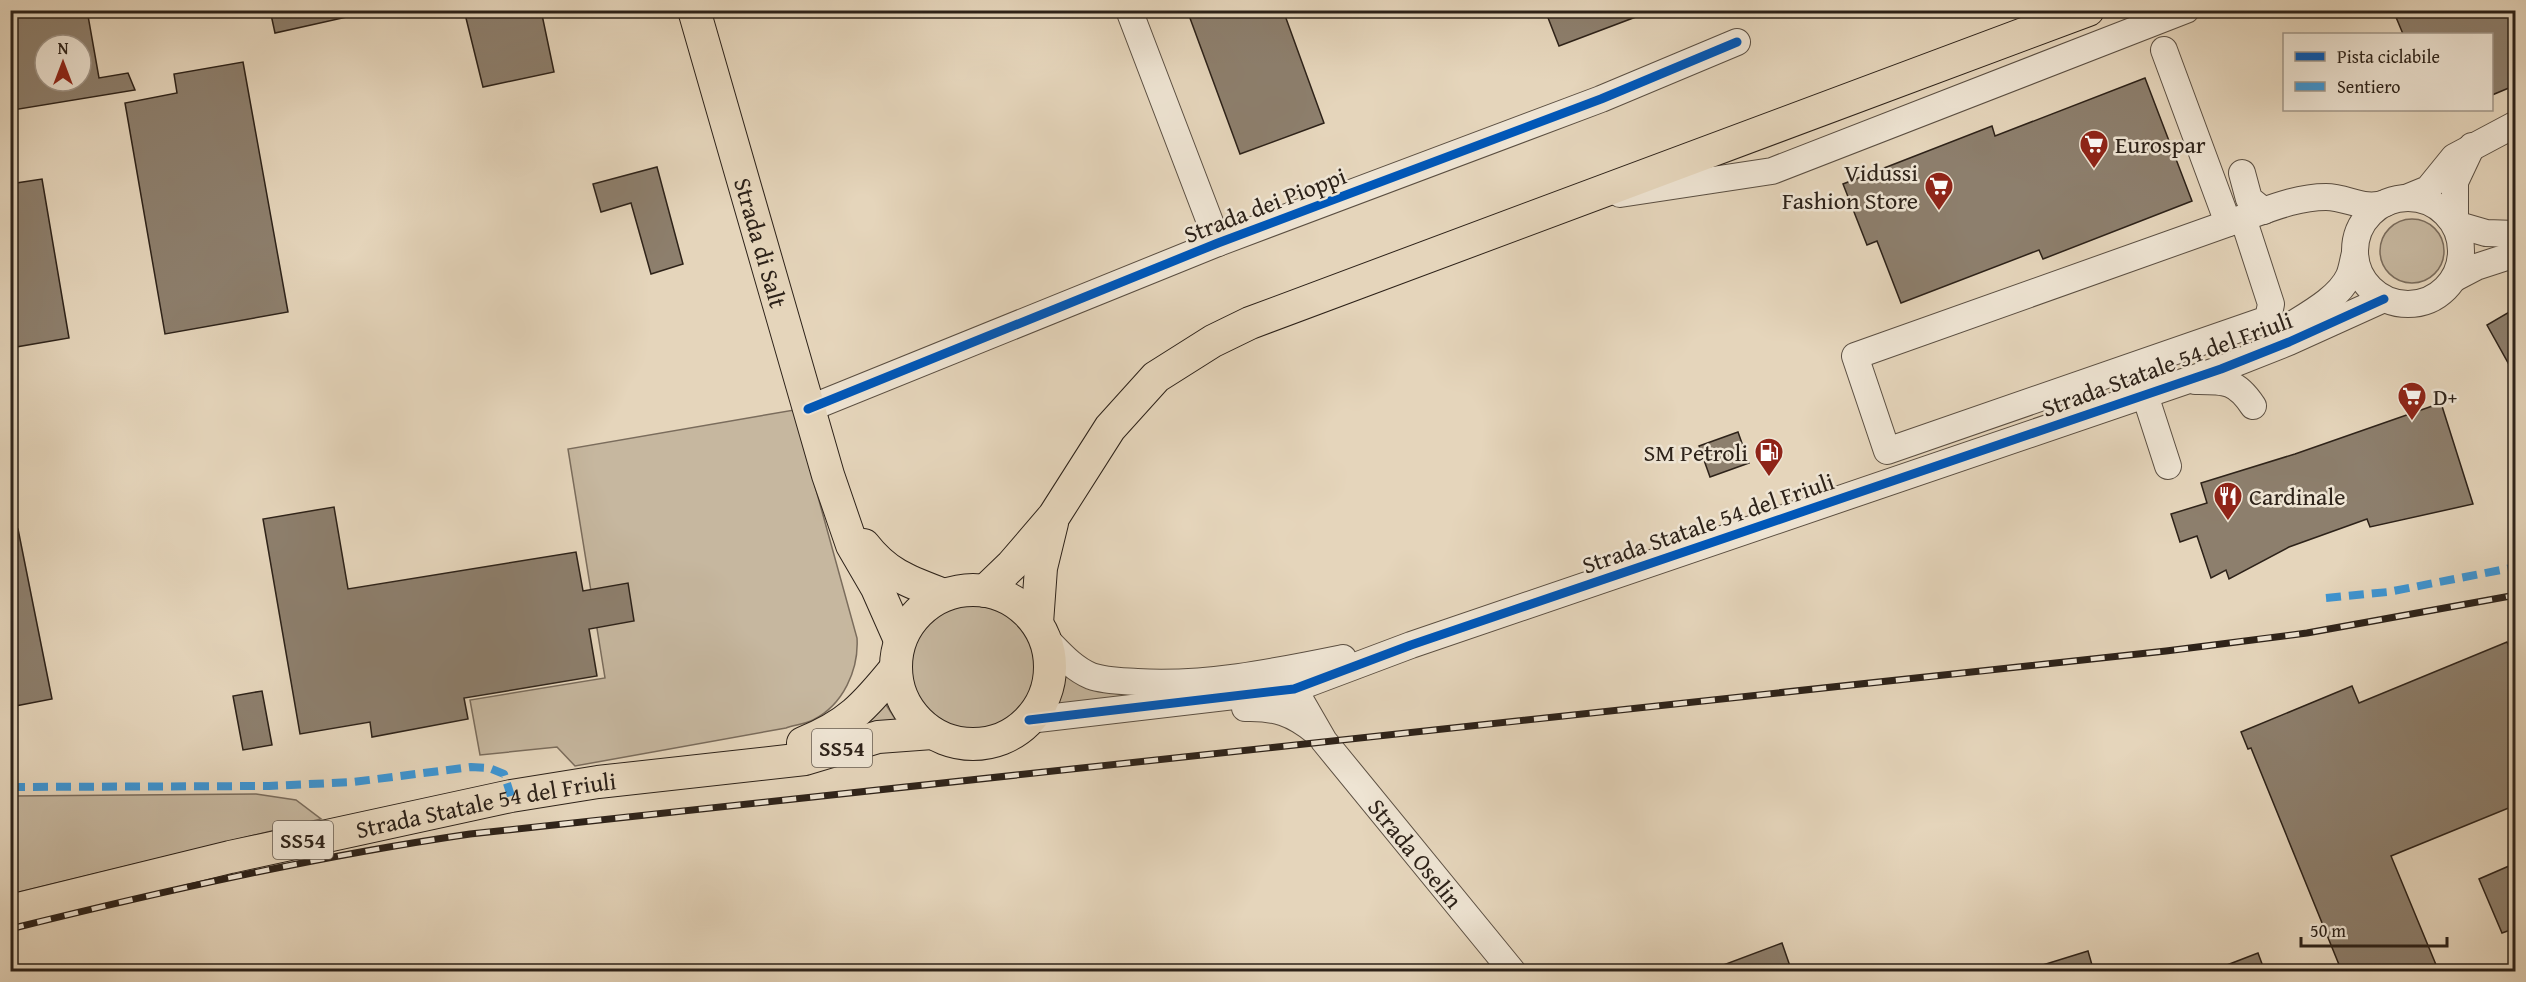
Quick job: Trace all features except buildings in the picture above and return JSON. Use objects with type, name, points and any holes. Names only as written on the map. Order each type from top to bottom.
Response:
[{"type":"main road","name":"Strada di Salt","points":[[694,10],[828,475]]},
{"type":"main road","points":[[985,591],[1012,565],[1054,516],[1104,436],[1129,405],[1156,377],[1213,341],[1250,323],[1590,198],[2088,10]]},
{"type":"main road","points":[[828,475],[864,546],[878,563],[891,574],[944,595]]},
{"type":"main road","points":[[828,475],[852,545],[877,588],[898,655]]},
{"type":"main road","points":[[1041,631],[1041,568],[1054,516]]},
{"type":"main road","name":"Strada Statale 54 del Friuli","points":[[752,764],[820,737],[847,722],[867,703],[898,655],[915,615],[944,595],[969,590],[985,591],[1010,599],[1041,631],[1050,662],[1048,685],[1037,710],[1029,720],[1003,738],[986,743],[964,744],[932,733],[920,723],[904,703],[898,655]]},
{"type":"main road","name":"Strada Statale 54 del Friuli","points":[[10,911],[230,857],[511,796],[598,782],[805,759],[878,737],[932,733]]},
{"type":"street","points":[[1129,10],[1218,243]]},
{"type":"street","points":[[1590,198],[1772,171],[2186,10]]},
{"type":"street","name":"Strada dei Pioppi","points":[[808,410],[1218,243],[1601,99],[1737,42]]},
{"type":"street","points":[[2163,50],[2245,217],[2271,304],[2268,319],[1887,451],[1855,356],[2245,217],[2296,201],[2325,197],[2365,207],[2396,201],[2428,189],[2446,165],[2472,146],[2513,125]]},
{"type":"street","points":[[2455,278],[2462,256],[2462,245],[2455,224],[2455,182],[2472,146]]},
{"type":"street","points":[[2242,173],[2249,199],[2245,217]]},
{"type":"street","points":[[2296,201],[2314,203],[2337,215],[2356,246],[2360,275],[2374,293],[2402,305],[2421,303],[2440,295],[2455,278],[2476,267],[2516,254]]},
{"type":"street","points":[[2396,201],[2428,202],[2447,214],[2455,224],[2486,233],[2516,234]]},
{"type":"street","name":"Strada Statale 54 del Friuli","points":[[2221,369],[2277,335],[2336,293],[2348,277],[2356,246],[2370,214],[2396,201]]},
{"type":"street","name":"Strada Statale 54 del Friuli","points":[[1029,720],[1294,690],[1411,645],[2221,369],[2289,342],[2384,299]]},
{"type":"street","points":[[2184,381],[2217,381],[2230,384],[2242,389],[2253,406],[2256,378],[2263,364],[2289,342]]},
{"type":"street","points":[[2145,395],[2168,466]]},
{"type":"street","name":"Strada Statale 54 del Friuli","points":[[1041,631],[1072,665],[1094,677],[1185,683],[1243,677],[1411,645]]},
{"type":"street","name":"Strada Statale 54 del Friuli","points":[[1318,734],[1323,702],[1334,682],[1411,645]]},
{"type":"street","points":[[1243,677],[1266,678],[1288,684],[1294,690],[1318,734]]},
{"type":"street","name":"Strada Statale 54 del Friuli","points":[[1079,714],[1130,725],[1246,708],[1265,708],[1283,710],[1298,717],[1318,734]]},
{"type":"street","name":"Strada Oselin","points":[[1318,734],[1513,972]]},
{"type":"shaded area","points":[[2406,219],[2418,219],[2435,228],[2442,239],[2444,251],[2442,263],[2435,274],[2418,283],[2406,283],[2394,278],[2385,269],[2380,257],[2380,245],[2385,233],[2394,224]]},
{"type":"shaded area","points":[[794,410],[857,638],[852,674],[841,696],[833,705],[807,723],[786,728],[575,766],[557,747],[480,755],[470,700],[605,678],[568,449]]},
{"type":"shaded area","points":[[972,601],[997,606],[1019,620],[1033,642],[1038,667],[1033,692],[1019,714],[997,728],[972,733],[947,728],[925,714],[911,692],[906,667],[911,642],[925,620],[947,606]]},
{"type":"shaded area","points":[[1064,673],[1211,690],[1055,709]]},
{"type":"shaded area","points":[[885,703],[899,725],[861,730]]},
{"type":"shaded area","points":[[256,794],[296,800],[321,819],[11,894],[11,796]]},
{"type":"railway","points":[[10,929],[239,876],[354,853],[470,834],[2166,651],[2307,633],[2516,595]]},
{"type":"marked path","points":[[2326,598],[2388,592],[2516,567]]},
{"type":"marked path","points":[[10,787],[269,786],[353,782],[471,767],[489,768],[504,774],[511,796]]},
{"type":"cycle path","points":[[808,409],[1218,243],[1601,99],[1737,42]]},
{"type":"cycle path","points":[[1029,720],[1294,689],[1411,645],[2221,369],[2289,342],[2384,299]]},
{"type":"place","name":"Eurospar","points":[[2094,170]]},
{"type":"place","name":"Vidussi Fashion Store","points":[[1939,212]]},
{"type":"place","name":"D+","points":[[2412,422]]},
{"type":"place","name":"SM Petroli","points":[[1769,478]]},
{"type":"place","name":"Cardinale","points":[[2228,522]]}]
